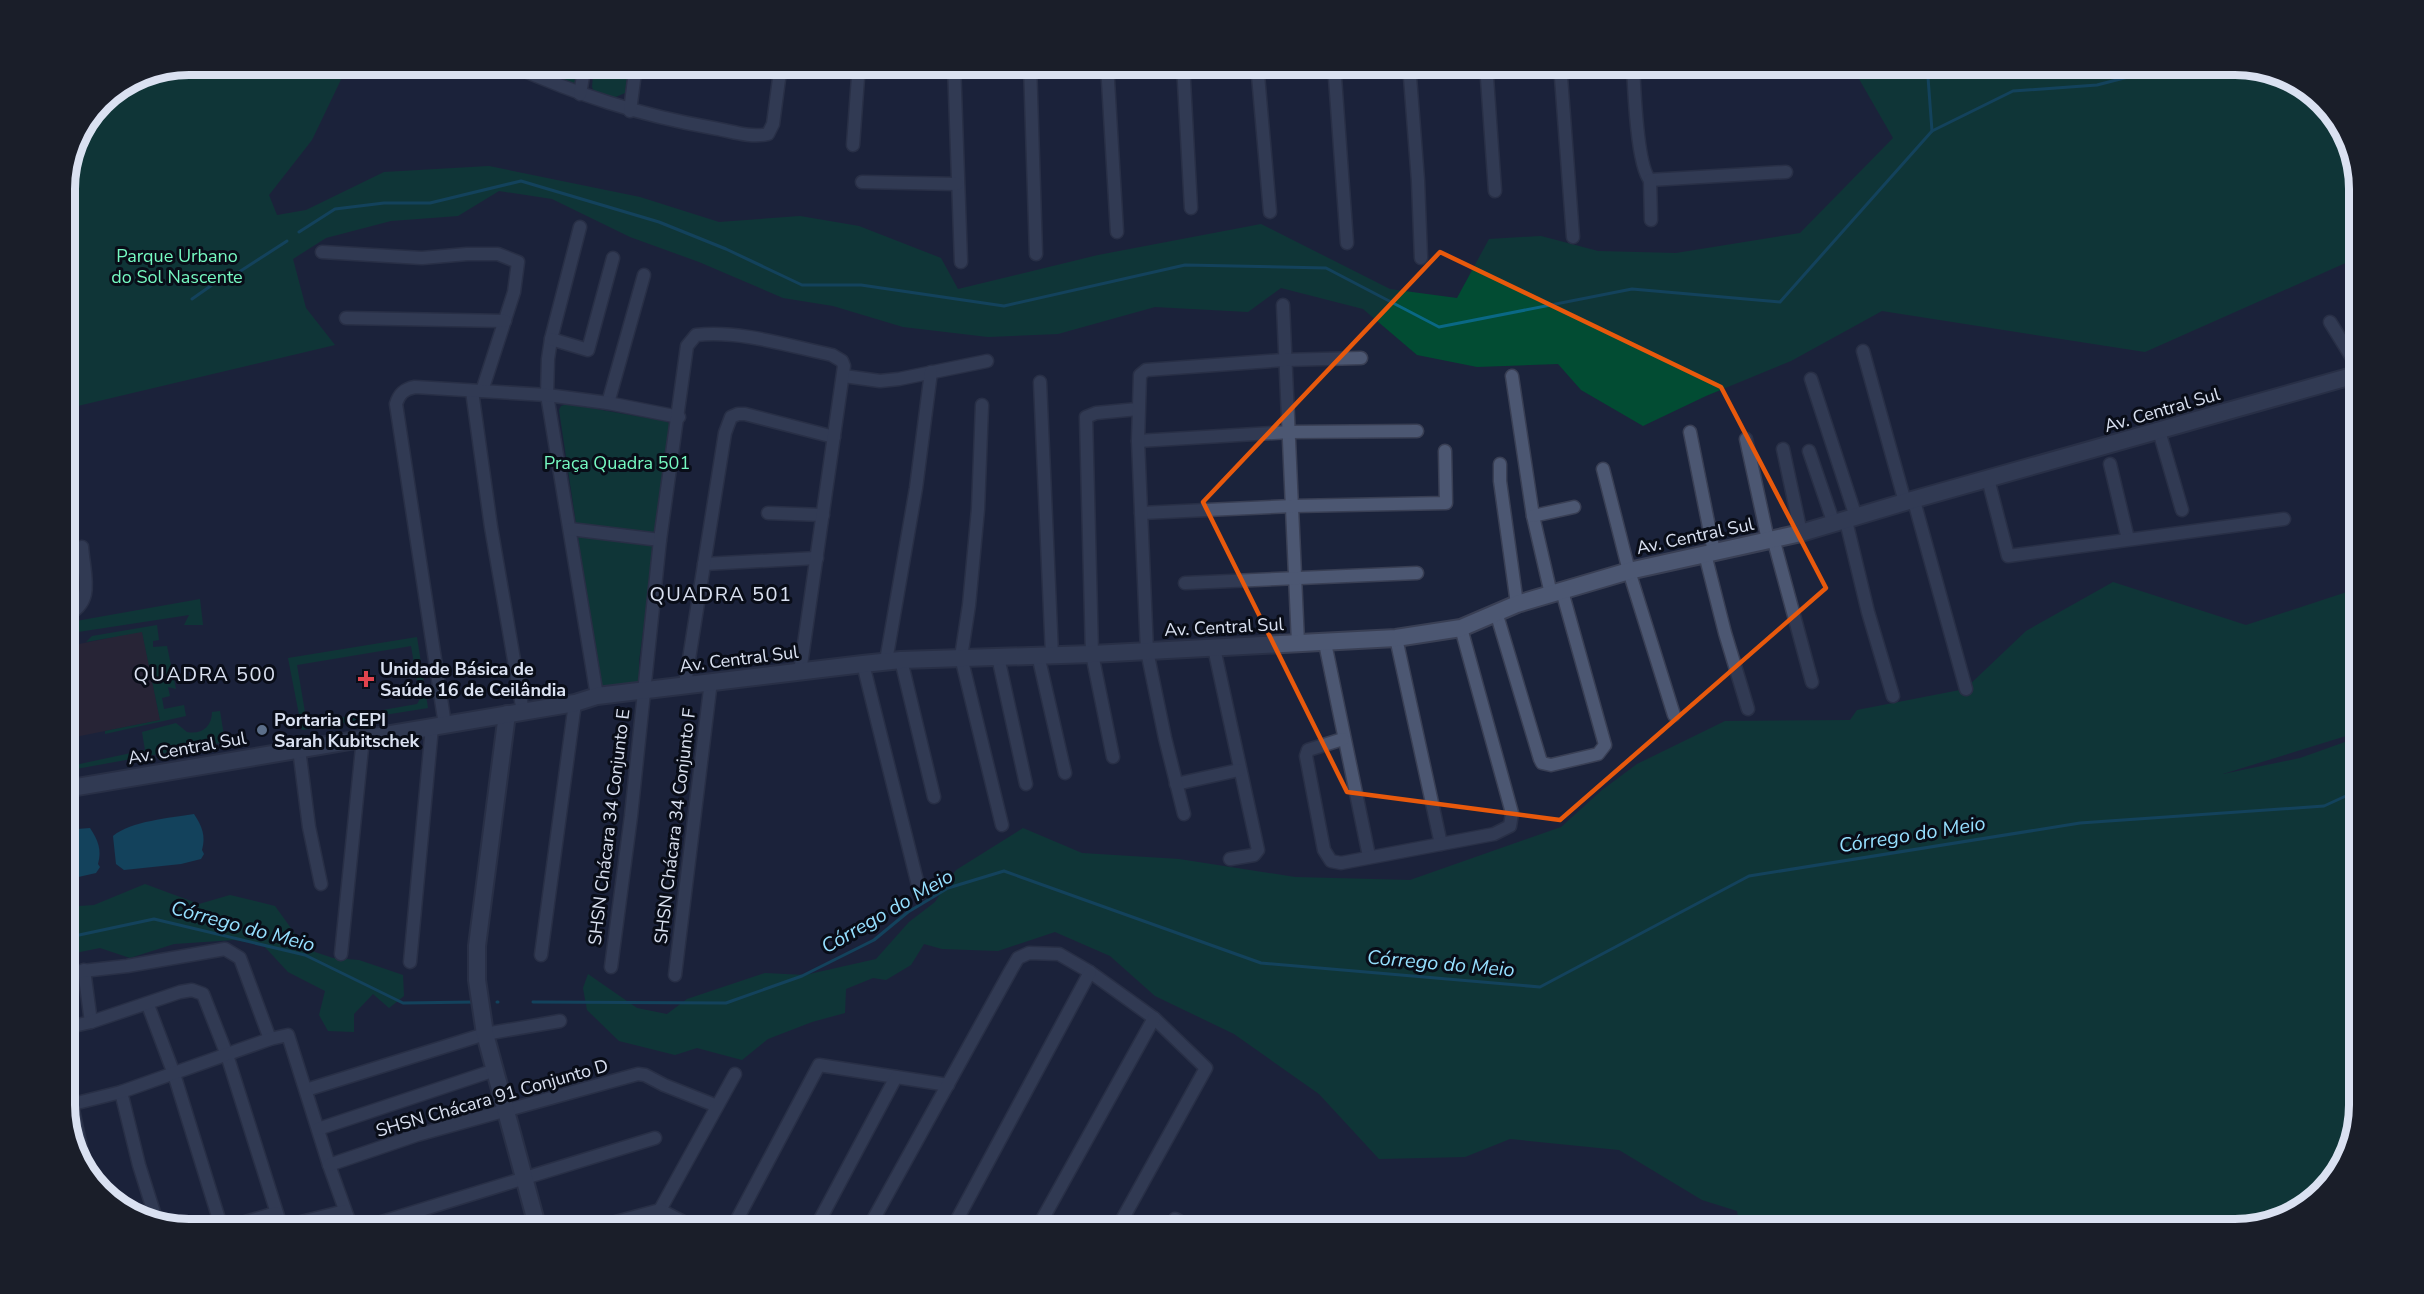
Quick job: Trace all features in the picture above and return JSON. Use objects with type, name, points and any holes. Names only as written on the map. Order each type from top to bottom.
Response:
[{"type":"street","points":[[535,75],[580,94],[630,111],[757,136],[768,134],[773,124],[780,75]]},
{"type":"street","points":[[580,94],[583,75]]},
{"type":"street","points":[[630,111],[635,75]]},
{"type":"street","points":[[853,145],[858,75]]},
{"type":"street","points":[[954,75],[961,262]]},
{"type":"street","points":[[1030,75],[1036,255]]},
{"type":"street","points":[[1108,75],[1117,232]]},
{"type":"street","points":[[1184,75],[1191,208]]},
{"type":"street","points":[[1258,75],[1270,212]]},
{"type":"street","points":[[1335,75],[1347,243]]},
{"type":"street","points":[[1410,75],[1421,258]]},
{"type":"street","points":[[1487,75],[1495,191]]},
{"type":"street","points":[[1561,75],[1573,237]]},
{"type":"street","points":[[1634,75],[1639,138],[1644,170],[1650,180],[1651,220]]},
{"type":"street","points":[[1650,180],[1786,172]]},
{"type":"street","points":[[862,182],[957,184]]},
{"type":"street","points":[[580,227],[551,339],[547,394],[597,696]]},
{"type":"street","points":[[322,252],[422,258],[498,254],[518,262],[514,292],[505,321],[477,391],[491,527],[515,713],[477,946],[476,975],[485,1034],[535,1219]]},
{"type":"street","points":[[551,339],[588,350],[613,258]]},
{"type":"street","points":[[608,402],[644,275]]},
{"type":"street","points":[[1283,305],[1298,643]]},
{"type":"street","points":[[346,318],[505,321]]},
{"type":"street","points":[[2330,322],[2349,353]]},
{"type":"street","name":"SHSN Chácara 34 Conjunto E","points":[[611,967],[631,816],[660,540],[679,417],[687,346],[696,335],[712,333],[753,339],[832,355],[842,361],[844,376]]},
{"type":"street","points":[[1863,351],[1965,689]]},
{"type":"street","points":[[1184,814],[1147,651],[1138,441],[1141,373],[1146,370],[1284,360],[1361,358]]},
{"type":"street","points":[[800,672],[844,376],[880,381],[987,361]]},
{"type":"street","points":[[931,372],[894,661],[934,798]]},
{"type":"street","points":[[1497,612],[1540,759],[1546,765],[1551,765],[1598,754],[1605,745],[1533,516],[1512,376]]},
{"type":"street","name":"Av. Central Sul","points":[[75,787],[575,703],[597,696],[711,681],[894,661],[1325,643],[1396,638],[1461,628],[1517,604],[1629,571],[1846,521],[1909,501],[2349,377]]},
{"type":"street","points":[[1811,380],[1868,612],[1893,696]]},
{"type":"street","points":[[1040,382],[1045,655],[1065,773]]},
{"type":"street","points":[[410,962],[438,726],[396,404],[402,392],[415,387],[547,394],[608,402],[679,417]]},
{"type":"street","points":[[982,405],[978,509],[969,605],[961,657],[1002,825]]},
{"type":"street","points":[[1113,757],[1092,654],[1086,417],[1095,413],[1138,409]]},
{"type":"street","points":[[685,684],[725,433],[731,417],[745,414],[834,437]]},
{"type":"street","points":[[1138,441],[1290,432],[1417,431]]},
{"type":"street","points":[[2159,431],[2182,510]]},
{"type":"street","points":[[1690,432],[1725,633],[1748,709]]},
{"type":"street","points":[[1746,440],[1771,539],[1812,682]]},
{"type":"street","points":[[1783,449],[1801,533]]},
{"type":"street","points":[[1141,513],[1293,506],[1446,503],[1445,451]]},
{"type":"street","points":[[1809,451],[1846,521]]},
{"type":"street","points":[[1500,464],[1500,481],[1517,604]]},
{"type":"street","points":[[2110,464],[2128,539]]},
{"type":"street","points":[[1603,469],[1629,571],[1674,715]]},
{"type":"street","points":[[1988,479],[2008,556],[2284,519]]},
{"type":"street","points":[[1533,516],[1574,507]]},
{"type":"street","points":[[768,513],[823,515]]},
{"type":"street","points":[[570,529],[660,540]]},
{"type":"street","points":[[75,611],[80,608],[86,597],[82,547]]},
{"type":"street","points":[[704,564],[817,558]]},
{"type":"street","points":[[1185,584],[1417,573]]},
{"type":"street","points":[[1343,739],[1308,750],[1306,753],[1306,764],[1324,850],[1327,857],[1336,863],[1500,832],[1510,826],[1512,820],[1461,628]]},
{"type":"street","points":[[1396,638],[1441,844]]},
{"type":"street","points":[[1325,643],[1369,856]]},
{"type":"street","points":[[1214,648],[1257,850],[1254,855],[1230,859]]},
{"type":"street","points":[[999,657],[1026,784]]},
{"type":"street","points":[[863,664],[920,893]]},
{"type":"street","name":"SHSN Chácara 34 Conjunto F","points":[[675,975],[711,681]]},
{"type":"street","points":[[541,955],[575,703]]},
{"type":"street","points":[[341,954],[363,738]]},
{"type":"street","points":[[299,749],[309,827],[321,884]]},
{"type":"street","points":[[1176,784],[1239,770]]},
{"type":"street","points":[[75,971],[127,966],[214,949],[231,951],[240,958],[270,1039]]},
{"type":"street","points":[[874,1219],[1018,958],[1029,953],[1059,954],[1090,972],[1154,1018],[1206,1068],[1123,1219]]},
{"type":"street","points":[[84,970],[91,1022]]},
{"type":"street","points":[[958,1219],[1090,972]]},
{"type":"street","points":[[75,1026],[192,990],[203,994],[227,1055],[278,1219]]},
{"type":"street","points":[[147,1005],[174,1074],[219,1219]]},
{"type":"street","points":[[1043,1219],[1154,1018]]},
{"type":"street","points":[[306,1090],[485,1034],[560,1021]]},
{"type":"street","points":[[75,1103],[121,1092],[270,1039],[288,1035],[348,1219]]},
{"type":"street","points":[[738,1219],[819,1065],[948,1085]]},
{"type":"street","points":[[318,1129],[495,1070]]},
{"type":"street","name":"SHSN Chácara 91 Conjunto D","points":[[329,1165],[417,1135],[638,1074],[651,1077],[664,1085],[717,1106]]},
{"type":"street","points":[[660,1210],[735,1074]]},
{"type":"street","points":[[821,1219],[896,1077]]},
{"type":"street","points":[[121,1092],[139,1165],[154,1213]]},
{"type":"street","points":[[393,1219],[655,1138]]},
{"type":"street","points":[[628,1219],[660,1210],[677,1219]]},
{"type":"street","points":[[315,1219],[345,1211]]},
{"type":"street","points":[[256,1219],[276,1213]]},
{"type":"highlighted area","points":[[1440,252],[1721,387],[1826,588],[1560,820],[1347,792],[1203,502]]},
{"type":"shaded area","points":[[142,631],[160,720],[75,737],[75,645]]},
{"type":"green space","name":"Parque Urbano do Sol Nascente","points":[[182,75],[343,75],[312,140],[269,195],[277,215],[306,210],[384,172],[489,166],[640,197],[719,222],[800,216],[859,226],[941,258],[958,289],[1098,255],[1261,224],[1390,289],[1457,298],[1489,239],[1541,236],[1598,251],[1676,253],[1800,233],[1893,138],[1857,75],[2235,75],[2257,77],[2298,94],[2321,114],[2330,126],[2343,153],[2349,182],[2349,261],[2145,352],[1882,311],[1791,361],[1706,396],[1643,426],[1581,390],[1558,364],[1477,367],[1417,355],[1363,309],[1281,288],[1248,312],[1155,307],[1058,334],[988,337],[903,327],[833,306],[783,298],[699,262],[630,237],[552,199],[499,191],[458,216],[391,221],[326,238],[293,259],[306,308],[335,345],[75,407],[76,174],[90,132],[114,103],[132,90],[153,81]]},
{"type":"green space","points":[[547,75],[578,75],[575,84]]},
{"type":"green space","points":[[593,75],[628,75],[625,93],[611,99],[595,93],[592,87]]},
{"type":"green space","name":"Praça Quadra 501","points":[[567,404],[665,421],[671,424],[639,661],[639,686],[603,692],[600,684],[559,410],[561,406]]},
{"type":"green space","points":[[2113,582],[2246,625],[2349,591],[2349,735],[2223,774],[2300,758],[2349,741],[2348,1120],[2343,1141],[2330,1168],[2321,1180],[2292,1204],[2264,1215],[2235,1219],[1738,1219],[1737,1211],[1702,1200],[1619,1150],[1510,1139],[1465,1157],[1379,1159],[1319,1094],[1234,1034],[1155,996],[1110,956],[1055,932],[998,951],[942,949],[924,944],[911,965],[886,980],[873,978],[846,989],[845,1013],[812,1022],[768,1039],[742,1060],[697,1048],[675,1055],[619,1041],[587,1010],[583,988],[588,974],[637,1008],[667,1014],[687,999],[765,973],[805,975],[876,959],[909,922],[935,902],[956,870],[1023,828],[1082,853],[1179,859],[1295,877],[1410,880],[1561,827],[1602,790],[1637,764],[1725,721],[1850,720],[1857,710],[1965,689],[2026,631]]},
{"type":"green space","points":[[200,599],[203,625],[184,625],[189,615],[75,632],[75,621]]},
{"type":"green space","points":[[157,625],[159,640],[153,641],[153,647],[167,646],[176,689],[168,687],[170,696],[162,698],[164,709],[184,705],[186,716],[105,734],[105,731],[160,720],[142,632],[86,642],[92,636]]},
{"type":"green space","points":[[417,637],[428,708],[384,715],[383,710],[417,704],[420,699],[411,646],[297,665],[307,724],[376,711],[377,717],[302,730],[288,658]]},
{"type":"green space","points":[[220,711],[225,742],[75,769],[75,765],[145,750],[142,732],[176,723],[187,732],[201,731],[208,726],[212,712]]},
{"type":"green space","points":[[145,884],[199,904],[230,895],[275,906],[306,949],[333,958],[359,960],[403,975],[404,996],[389,1008],[373,994],[354,1014],[354,1032],[328,1031],[319,1015],[325,991],[288,972],[263,945],[234,940],[174,944],[130,958],[100,948],[75,953],[75,906],[94,905]]},
{"type":"water","points":[[194,814],[203,836],[204,854],[201,859],[181,864],[124,870],[116,864],[113,836],[130,827],[151,821]]},
{"type":"water","points":[[90,828],[95,837],[100,854],[98,864],[100,867],[96,873],[75,878],[75,829]]},
{"type":"waterway","points":[[1928,75],[1932,131]]},
{"type":"waterway","points":[[299,232],[335,209],[384,203],[430,203],[521,181],[659,222],[726,249],[802,285],[861,285],[1004,306],[1185,265],[1326,268],[1439,327],[1632,289],[1780,302],[1932,131],[2013,91],[2097,85],[2136,75]]},
{"type":"waterway","points":[[192,299],[287,241]]},
{"type":"waterway","name":"Córrego do Meio","points":[[533,1002],[726,1003],[802,976],[874,940],[908,912],[948,888],[1004,871],[1261,963],[1540,987],[1749,876],[2080,823],[2324,806],[2349,795]]},
{"type":"waterway","name":"Córrego do Meio","points":[[75,936],[154,919],[305,955],[403,1003],[475,1002]]},
{"type":"place","name":"Unidade Básica de Saúde 16 de Ceilândia","points":[[366,679]]},
{"type":"place","name":"Portaria CEPI Sarah Kubitschek","points":[[262,730]]},
{"type":"district","name":"QUADRA 501","points":[[721,594]]},
{"type":"district","name":"QUADRA 500","points":[[205,674]]}]
